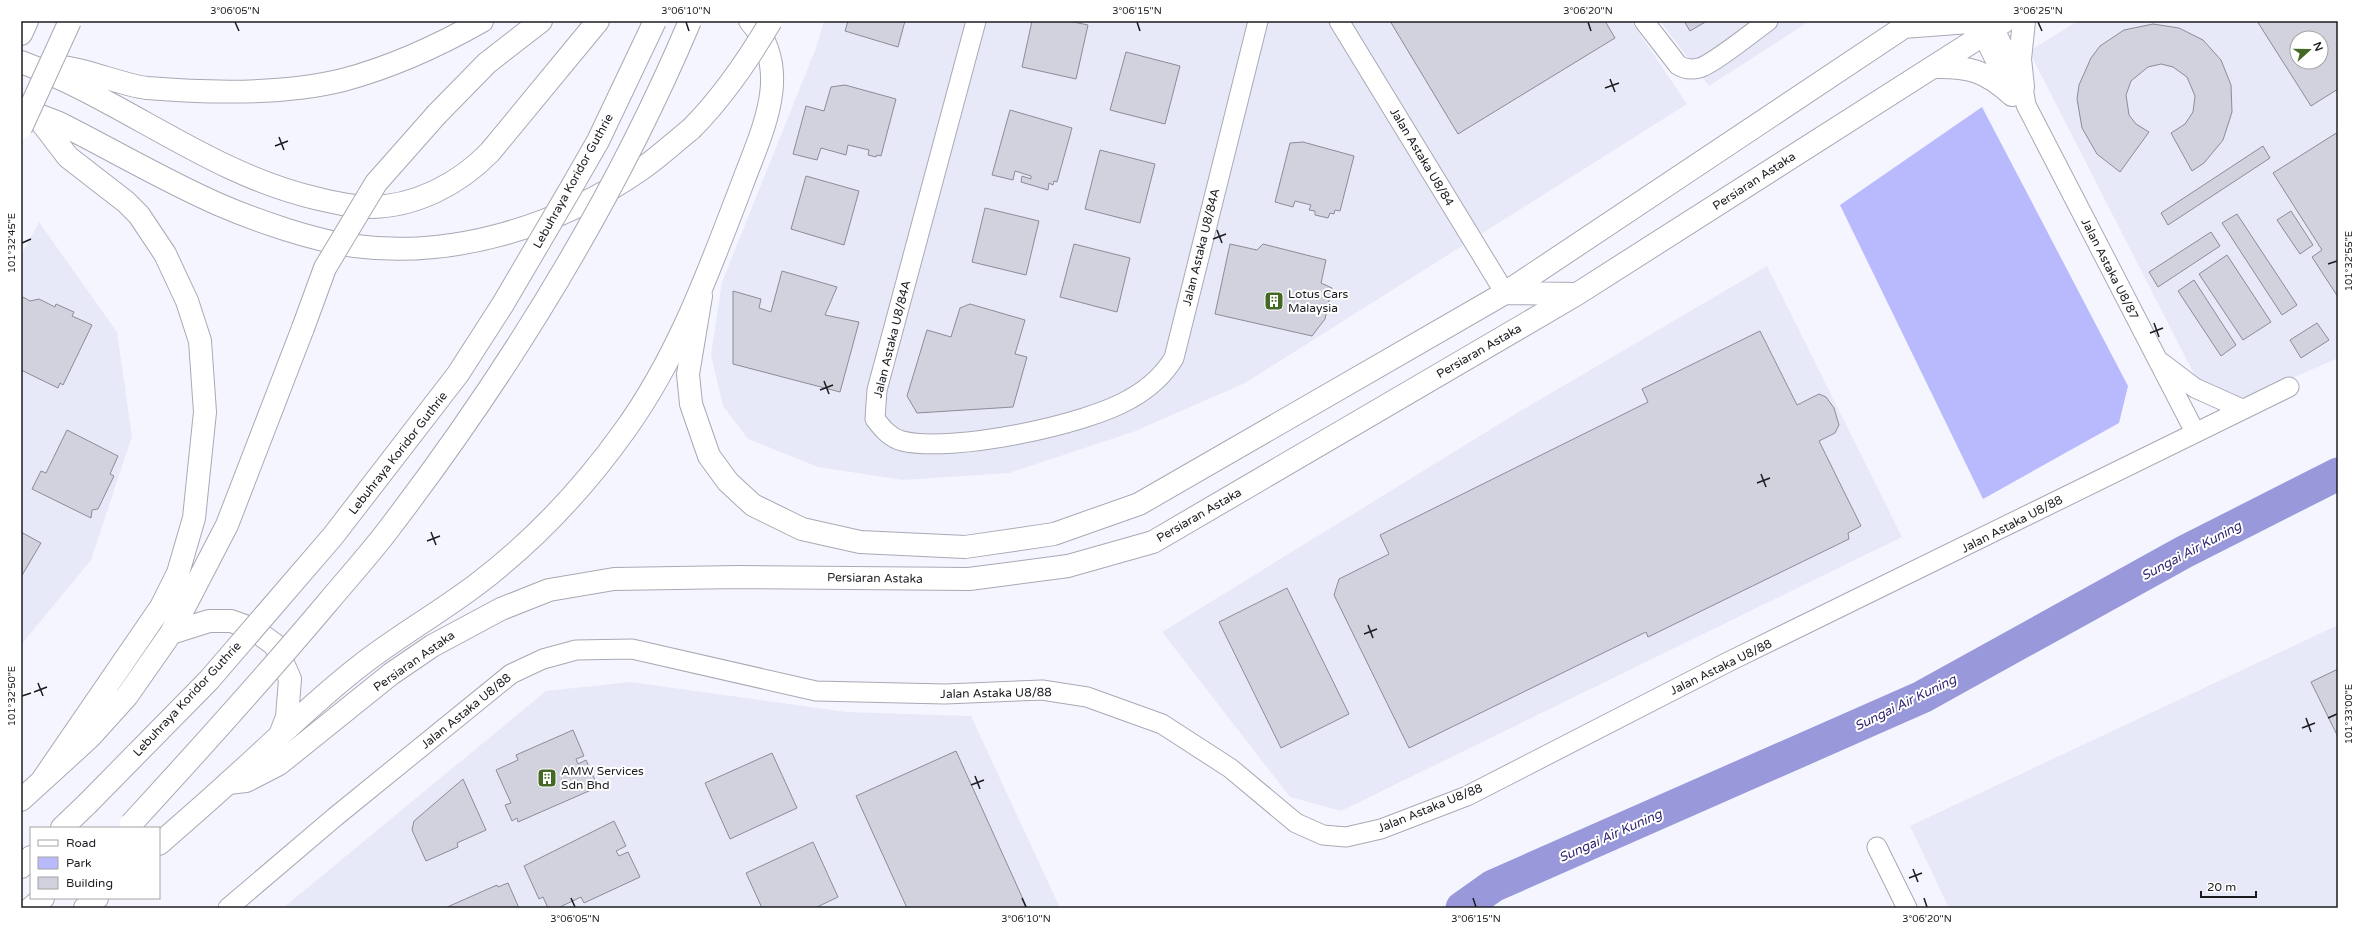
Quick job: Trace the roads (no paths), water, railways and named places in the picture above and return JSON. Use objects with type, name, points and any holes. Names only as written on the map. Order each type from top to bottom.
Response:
[{"type":"main road","points":[[21,34],[27,21]]},
{"type":"main road","points":[[26,117],[70,21]]},
{"type":"main road","points":[[29,65],[60,67],[144,87],[212,92],[278,90],[341,80],[374,71],[423,51],[482,21]]},
{"type":"main road","points":[[21,800],[90,737],[127,696],[171,633],[227,525],[325,268],[376,183],[437,114],[488,63],[541,21]]},
{"type":"main road","points":[[29,65],[90,93],[187,147],[261,182],[295,194],[338,203],[371,207],[408,202],[448,186],[472,171],[490,152],[598,21]]},
{"type":"main road","name":"Lebuhraya Koridor Guthrie","points":[[63,827],[209,680],[328,542],[458,374],[503,304],[572,188],[601,134],[655,21]]},
{"type":"main road","points":[[129,826],[262,680],[386,532],[431,473],[536,316],[592,222],[644,121],[690,21]]},
{"type":"main road","points":[[160,843],[228,784],[280,735],[361,665],[477,584],[539,533],[563,509],[625,431],[649,394],[687,323],[703,287],[765,124],[774,72],[770,52],[759,31],[750,21]]},
{"type":"main road","points":[[26,117],[65,126],[220,205],[317,238],[355,246],[383,248],[414,248],[478,240],[546,220],[626,180],[660,155],[691,129],[710,110],[733,81],[771,21]]},
{"type":"main road","points":[[2020,96],[2020,59],[2024,21]]},
{"type":"main road","points":[[703,287],[688,374],[689,390],[704,445],[709,456],[728,482],[753,505],[802,529],[860,542],[965,548],[1054,534],[1139,504],[1505,293],[1908,24],[1989,25]]},
{"type":"main road","name":"Persiaran Astaka","points":[[228,784],[246,781],[279,764],[391,674],[432,646],[501,608],[549,590],[614,579],[738,577],[969,579],[1068,566],[1153,542],[1577,294],[1933,67],[1989,25]]},
{"type":"main road","points":[[1933,67],[1957,66],[1982,72],[2020,96]]},
{"type":"main road","points":[[26,117],[68,157],[110,187],[135,211],[165,254],[187,301],[200,342],[204,412],[200,473],[194,518],[178,573],[161,607],[43,779]]},
{"type":"main road","points":[[1505,293],[1577,294]]},
{"type":"main road","points":[[171,633],[209,621],[230,621],[253,629],[275,645],[290,679],[287,717],[280,735]]},
{"type":"main road","points":[[21,867],[30,858]]},
{"type":"main road","points":[[31,908],[42,899]]},
{"type":"main road","points":[[85,908],[96,899]]},
{"type":"street","name":"Jalan Astaka U8/84A","points":[[976,21],[877,390],[875,419],[886,432],[901,441],[933,445],[1025,434],[1102,411],[1130,400],[1151,385],[1165,372],[1174,358],[1258,21]]},
{"type":"street","name":"Jalan Astaka U8/84","points":[[1339,21],[1505,293]]},
{"type":"street","points":[[1644,21],[1678,66],[1685,69],[1699,68],[1710,62],[1768,21]]},
{"type":"street","name":"Jalan Astaka U8/87","points":[[1989,25],[2020,96],[2195,432]]},
{"type":"street","points":[[2157,360],[2195,388],[2242,409]]},
{"type":"street","name":"Jalan Astaka U8/88","points":[[228,908],[511,674],[543,659],[576,650],[632,649],[816,691],[945,694],[1042,690],[1087,696],[1162,724],[1230,768],[1296,823],[1323,835],[1346,837],[1381,829],[1467,796],[1728,662],[1958,552],[2195,432],[2289,387]]},
{"type":"street","points":[[1877,847],[1906,908]]},
{"type":"waterway","name":"Sungai Air Kuning","points":[[1462,908],[1493,886],[1922,697],[2184,552],[2338,474]]},
{"type":"place","name":"Lotus Cars Malaysia","points":[[1274,301]]},
{"type":"place","name":"AMW Services Sdn Bhd","points":[[547,778]]}]
